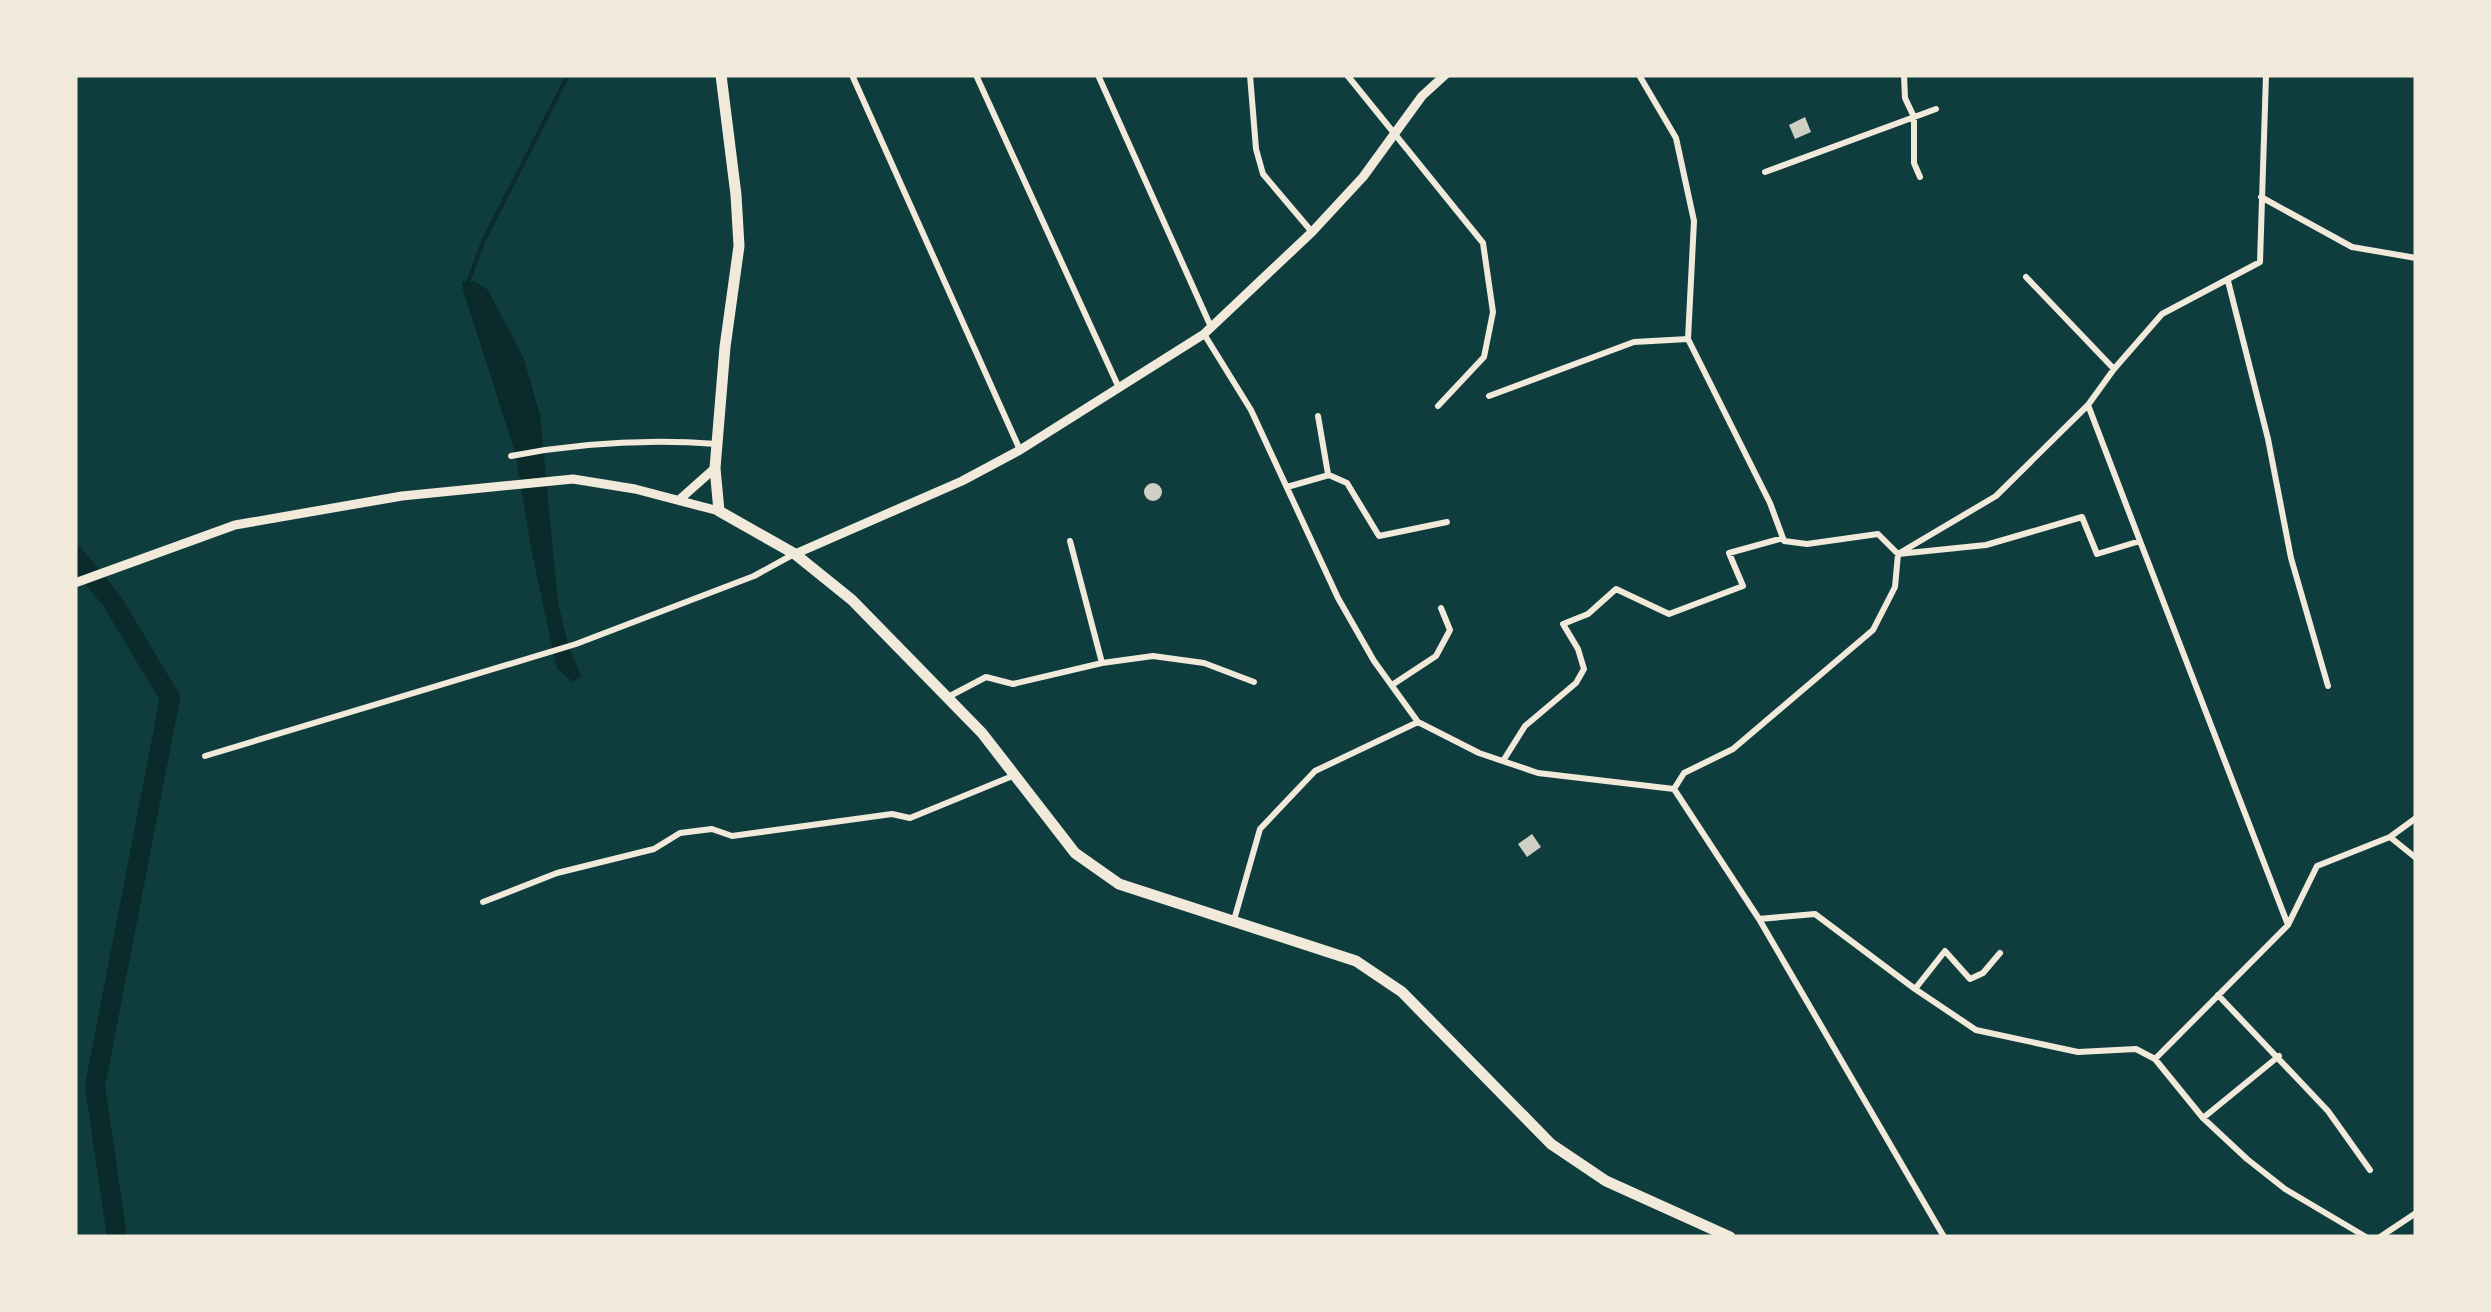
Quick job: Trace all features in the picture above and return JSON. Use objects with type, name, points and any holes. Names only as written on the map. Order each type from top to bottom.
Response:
[{"type":"highway","points":[[721,75],[739,246],[724,347],[715,468],[719,510],[796,554],[852,600],[982,734],[1076,852],[1119,884],[1356,961],[1402,992],[1551,1144],[1606,1181],[1730,1237]]},
{"type":"street","points":[[852,75],[1020,450]]},
{"type":"street","points":[[976,75],[1119,388]]},
{"type":"street","points":[[1098,75],[1208,330],[1251,410],[1338,598],[1374,661],[1418,722],[1479,753],[1538,772],[1674,789],[1759,919],[1944,1237]]},
{"type":"street","points":[[1250,75],[1256,149],[1263,174],[1312,232]]},
{"type":"street","points":[[1346,75],[1483,243],[1492,312],[1484,358],[1438,406]]},
{"type":"street","points":[[205,756],[576,644],[754,576],[962,481],[1020,450],[1208,330],[1312,232],[1362,177],[1422,96],[1446,75]]},
{"type":"street","points":[[1639,75],[1676,138],[1694,221],[1688,339],[1770,503],[1783,538]]},
{"type":"street","points":[[1904,75],[1904,98],[1914,116],[1914,163],[1920,177]]},
{"type":"street","points":[[1898,554],[1996,496],[2088,405],[2162,314],[2260,262],[2266,75]]},
{"type":"street","points":[[1765,172],[1936,110]]},
{"type":"street","points":[[2261,197],[2352,247],[2416,258]]},
{"type":"street","points":[[2026,277],[2114,369]]},
{"type":"street","points":[[2228,281],[2268,439],[2290,558],[2328,686]]},
{"type":"street","points":[[1489,396],[1634,342],[1688,339]]},
{"type":"street","points":[[2088,405],[2288,925]]},
{"type":"street","points":[[1318,416],[1328,475]]},
{"type":"street","points":[[511,456],[552,448],[674,440],[717,444]]},
{"type":"street","points":[[679,500],[715,468]]},
{"type":"street","points":[[1287,487],[1328,475],[1346,483],[1379,536],[1447,522]]},
{"type":"street","points":[[75,583],[235,525],[402,496],[573,479],[719,510]]},
{"type":"street","points":[[1898,554],[1986,545],[2082,518],[2096,554],[2140,541]]},
{"type":"street","points":[[1503,761],[1525,726],[1576,682],[1584,669],[1578,649],[1563,624],[1588,614],[1616,589],[1669,614],[1743,586],[1729,553],[1783,538],[1807,544],[1878,534],[1898,554]]},
{"type":"street","points":[[1070,541],[1102,663]]},
{"type":"street","points":[[1674,789],[1684,773],[1734,749],[1873,630],[1895,586],[1898,554]]},
{"type":"street","points":[[1392,685],[1436,656],[1450,630],[1441,608]]},
{"type":"street","points":[[947,698],[986,677],[1012,684],[1102,663],[1153,656],[1204,663],[1254,682]]},
{"type":"street","points":[[1234,922],[1260,829],[1315,772],[1418,722]]},
{"type":"street","points":[[483,902],[557,873],[654,849],[680,834],[712,830],[732,836],[892,814],[910,818],[1015,775]]},
{"type":"street","points":[[2155,1059],[2288,925],[2317,866],[2390,838],[2416,818]]},
{"type":"street","points":[[2390,838],[2416,858]]},
{"type":"street","points":[[1759,919],[1815,914],[1976,1030],[2078,1052],[2136,1049],[2155,1059],[2202,1118],[2285,1189],[2366,1237]]},
{"type":"street","points":[[1916,990],[1945,952],[1970,979],[1982,973],[2000,952]]},
{"type":"street","points":[[2218,995],[2328,1111],[2370,1170]]},
{"type":"street","points":[[2202,1118],[2278,1056]]},
{"type":"street","points":[[2380,1237],[2416,1214]]},
{"type":"water","points":[[474,281],[488,290],[524,359],[540,415],[558,603],[581,676],[573,682],[557,669],[515,452],[463,290],[462,282]]},
{"type":"building","points":[[1805,117],[1811,132],[1795,139],[1789,125]]},
{"type":"building","points":[[1153,483],[1160,485],[1160,499],[1153,501],[1146,499],[1144,492],[1146,485]]},
{"type":"building","points":[[1532,834],[1541,847],[1527,857],[1518,844]]},
{"type":"waterway","points":[[468,282],[483,242],[568,75]]},
{"type":"waterway","points":[[75,556],[112,601],[170,698],[95,1086],[117,1237]]}]
